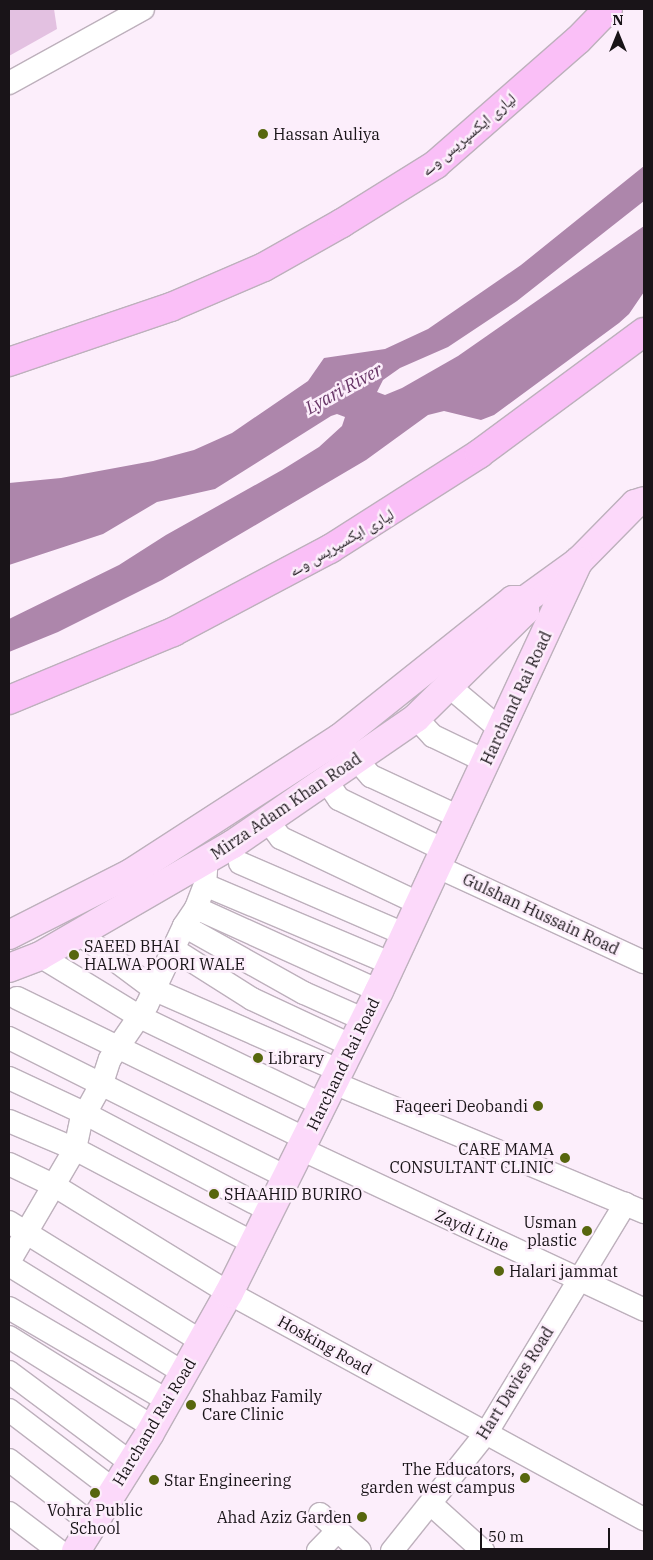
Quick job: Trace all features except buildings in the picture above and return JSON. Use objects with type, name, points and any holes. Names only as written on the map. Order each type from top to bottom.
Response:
[{"type":"highway","name":"لیاری ایکسپریس وے","points":[[9,362],[171,307],[264,267],[342,223],[435,165],[578,40],[608,9]]},
{"type":"highway","name":"لیاری ایکسپریس وے","points":[[9,700],[173,632],[330,549],[479,454],[644,332]]},
{"type":"main road","name":"Mirza Adam Khan Road","points":[[9,935],[131,874],[340,738],[512,600],[525,600],[579,561],[639,502]]},
{"type":"main road","name":"Harchand Rai Road","points":[[76,1551],[153,1427],[229,1293],[353,1046],[442,859],[579,561]]},
{"type":"main road","name":"Mirza Adam Khan Road","points":[[9,968],[40,956],[77,932],[206,872],[268,821],[416,718],[450,688],[526,611],[525,600]]},
{"type":"street","points":[[9,83],[143,9]]},
{"type":"street","points":[[450,688],[502,730]]},
{"type":"street","points":[[416,718],[433,736],[487,762]]},
{"type":"street","points":[[356,759],[371,776],[461,818]]},
{"type":"street","name":"Gulshan Hussain Road","points":[[326,780],[339,798],[442,859],[644,962]]},
{"type":"street","points":[[268,821],[281,838],[420,904]]},
{"type":"street","points":[[240,863],[406,935]]},
{"type":"street","points":[[184,1373],[9,1263],[27,1236],[75,1149],[81,1121],[102,1083],[118,1045],[140,1017],[155,990],[190,917],[206,872],[392,964]]},
{"type":"street","points":[[190,917],[379,991]]},
{"type":"street","points":[[190,917],[304,994],[365,1020]]},
{"type":"street","points":[[77,932],[155,990],[332,1086]]},
{"type":"street","points":[[173,949],[252,999],[353,1046]]},
{"type":"street","points":[[40,956],[140,1017],[332,1086],[634,1208]]},
{"type":"street","name":"Zaydi Line","points":[[16,998],[118,1045],[435,1214],[579,1277],[644,1310]]},
{"type":"street","points":[[9,1038],[287,1177]]},
{"type":"street","points":[[9,1078],[86,1114],[270,1211]]},
{"type":"street","points":[[9,1121],[75,1149],[254,1243]]},
{"type":"street","name":"Hosking Road","points":[[9,1164],[55,1186],[229,1293],[644,1519]]},
{"type":"street","name":"Hart Davies Road","points":[[392,1551],[432,1505],[487,1432],[579,1277],[634,1208]]},
{"type":"street","points":[[9,1222],[27,1236],[202,1341]]},
{"type":"street","points":[[9,1308],[168,1401]]},
{"type":"street","points":[[9,1337],[153,1427]]},
{"type":"street","points":[[9,1372],[131,1463]]},
{"type":"street","points":[[9,1410],[114,1490]]},
{"type":"street","points":[[9,1460],[92,1525]]},
{"type":"street","points":[[432,1505],[483,1551]]},
{"type":"street","points":[[9,1513],[59,1551]]},
{"type":"street","points":[[320,1514],[360,1551]]},
{"type":"street","points":[[318,1551],[338,1530]]},
{"type":"shaded area","points":[[9,9],[54,9],[57,29],[9,56]]},
{"type":"water","name":"Lyari River","points":[[644,166],[644,201],[517,301],[448,347],[400,368],[383,380],[377,392],[385,395],[402,388],[458,356],[644,226],[644,292],[629,314],[619,323],[494,415],[481,420],[444,411],[428,415],[366,460],[162,580],[58,632],[9,652],[9,619],[119,565],[166,535],[282,470],[319,447],[342,426],[345,417],[337,414],[331,416],[215,489],[157,502],[103,534],[9,565],[9,483],[61,478],[153,461],[194,450],[232,433],[308,381],[324,358],[385,349],[428,329],[521,265]]},
{"type":"place","name":"Hassan Auliya","points":[[263,134]]},
{"type":"place","name":"SAEED BHAI HALWA POORI WALE","points":[[74,955]]},
{"type":"place","name":"Library","points":[[258,1058]]},
{"type":"place","name":"Faqeeri Deobandi","points":[[538,1106]]},
{"type":"place","name":"CARE MAMA CONSULTANT CLINIC","points":[[565,1158]]},
{"type":"place","name":"SHAAHID BURIRO","points":[[214,1194]]},
{"type":"place","name":"Usman plastic","points":[[587,1231]]},
{"type":"place","name":"Halari jammat","points":[[499,1271]]},
{"type":"place","name":"Shahbaz Family Care Clinic","points":[[191,1405]]},
{"type":"place","name":"The Educators, garden west campus","points":[[525,1478]]},
{"type":"place","name":"Star Engineering","points":[[154,1480]]},
{"type":"place","name":"Vohra Public School","points":[[95,1493]]},
{"type":"place","name":"Ahad Aziz Garden","points":[[362,1517]]}]
